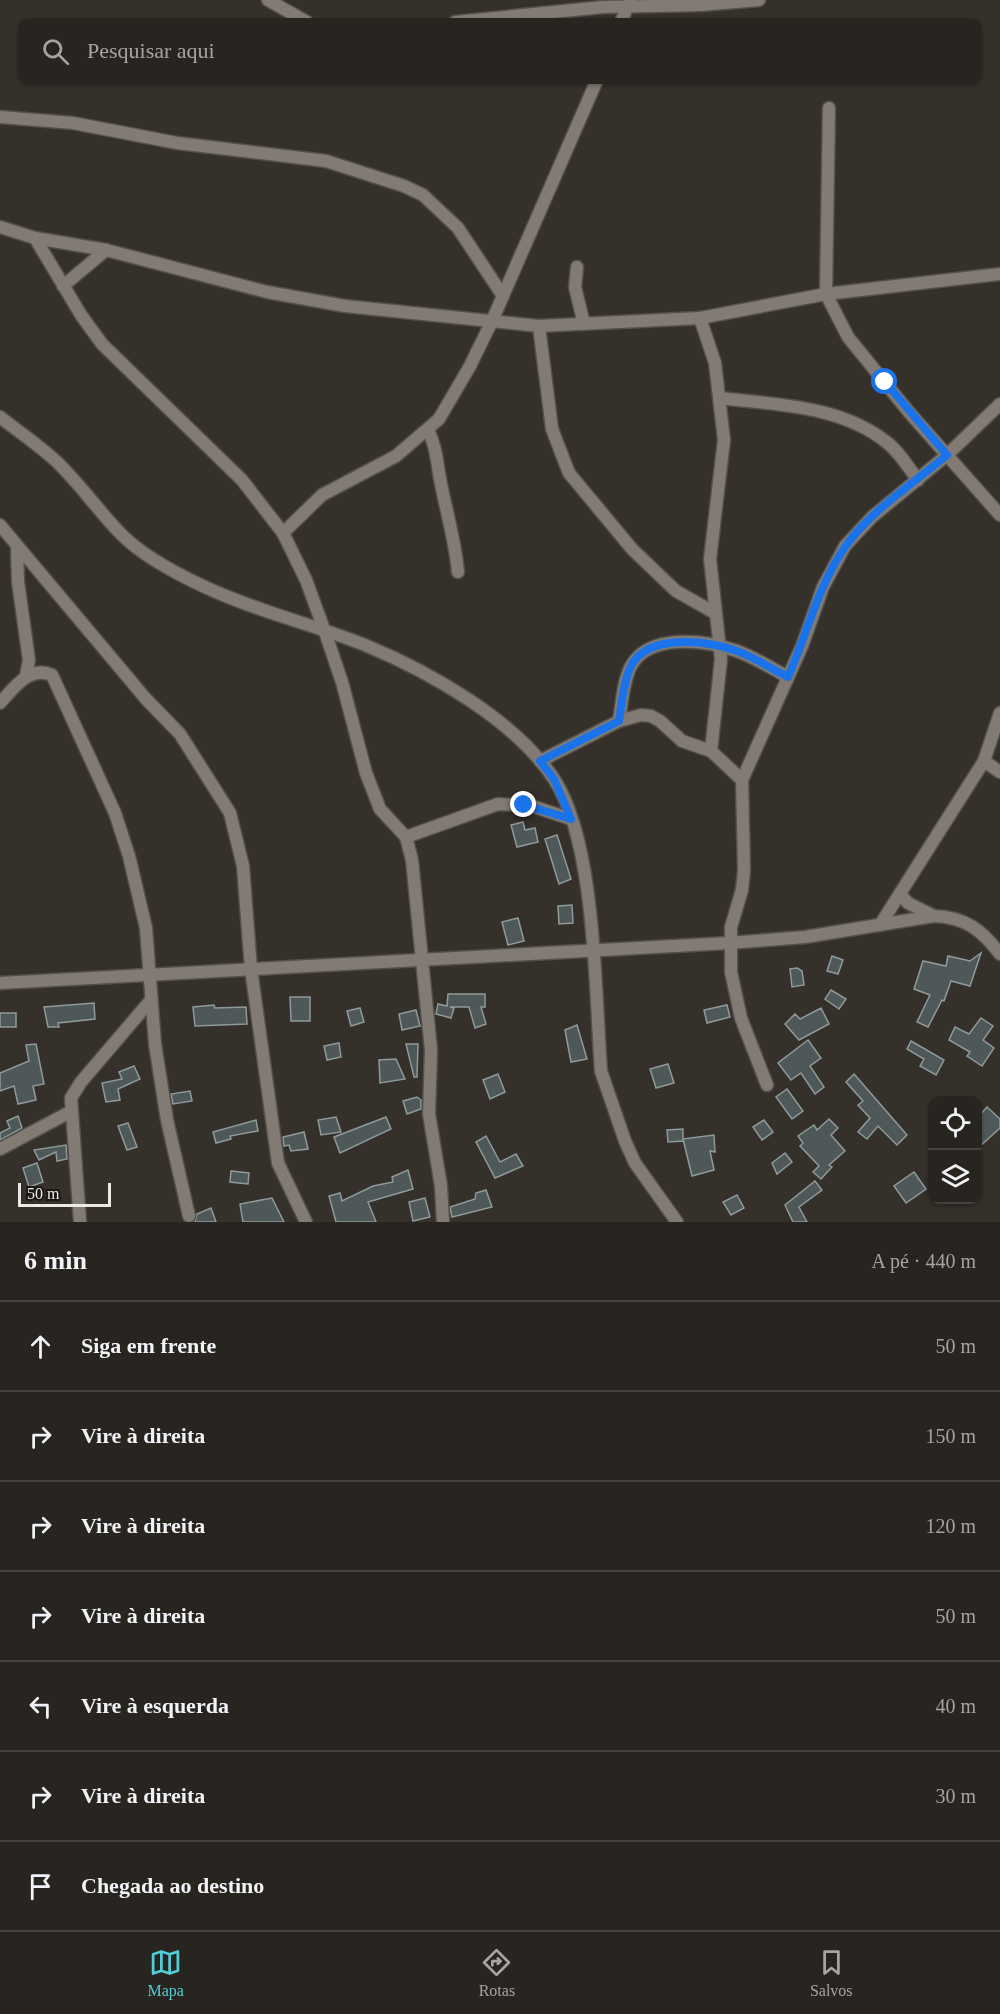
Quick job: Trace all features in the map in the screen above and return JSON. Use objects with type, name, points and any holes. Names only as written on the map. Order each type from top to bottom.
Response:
[{"type":"street","points":[[268,0],[300,18]]},
{"type":"street","points":[[492,18],[629,3],[723,4],[759,0]]},
{"type":"street","points":[[623,18],[629,3]]},
{"type":"street","points":[[283,533],[322,495],[396,456],[438,419],[470,366],[492,321],[595,84]]},
{"type":"street","points":[[829,108],[826,294],[848,337],[1000,515]]},
{"type":"street","points":[[0,117],[74,123],[177,143],[326,161],[394,182],[423,195],[458,228],[503,296]]},
{"type":"street","points":[[0,226],[35,238],[106,250],[267,292],[345,306],[539,326],[700,318],[826,294],[1000,274]]},
{"type":"street","points":[[35,238],[102,345],[242,480],[283,533],[306,580],[342,682],[366,773],[380,809],[406,837],[412,860],[431,1050],[429,1114],[439,1176],[442,1222]]},
{"type":"street","points":[[63,286],[106,250]]},
{"type":"street","points":[[577,267],[576,287],[584,324]]},
{"type":"street","points":[[700,318],[715,363],[721,398],[723,441],[710,559],[721,675],[711,751]]},
{"type":"street","points":[[539,326],[552,429],[569,473],[632,549],[676,591],[715,613]]},
{"type":"street","points":[[721,398],[805,409],[845,419],[887,442],[918,480]]},
{"type":"street","points":[[767,1085],[734,994],[729,943],[742,890],[744,870],[742,780],[765,723],[788,677],[823,587],[845,546],[872,517],[947,455],[1000,404]]},
{"type":"street","points":[[0,417],[57,463],[123,537],[147,555],[204,587],[280,617],[366,646],[462,695],[497,719],[540,761],[554,779],[571,819],[587,885],[601,1071],[606,1092],[635,1163],[677,1222]]},
{"type":"street","points":[[428,430],[436,451],[439,475],[452,528],[458,572]]},
{"type":"street","points":[[0,525],[146,699],[180,734],[221,795],[237,837],[243,866],[251,969],[278,1163],[306,1222]]},
{"type":"street","points":[[0,703],[26,676],[29,660],[18,582],[17,548]]},
{"type":"street","points":[[619,721],[629,671],[639,656],[657,647],[678,642],[718,645],[737,651],[788,677]]},
{"type":"street","points":[[26,676],[45,672],[56,680],[93,771],[115,813],[122,832],[146,928],[155,1044],[167,1120],[189,1215]]},
{"type":"street","points":[[880,925],[984,761],[1000,713]]},
{"type":"street","points":[[540,761],[619,721],[632,716],[651,716],[682,741],[711,751],[742,780]]},
{"type":"street","points":[[984,761],[1000,772]]},
{"type":"street","points":[[406,837],[498,804],[532,806],[571,819]]},
{"type":"street","points":[[900,894],[908,903],[934,916]]},
{"type":"street","points":[[0,982],[729,943],[805,937],[934,916],[954,918],[970,924],[984,933],[1000,954]]},
{"type":"street","points":[[80,1222],[70,1112],[74,1091],[151,1000]]},
{"type":"street","points":[[0,1149],[70,1112]]},
{"type":"building","points":[[523,822],[525,830],[535,828],[538,842],[517,847],[511,825]]},
{"type":"building","points":[[557,835],[571,879],[559,884],[545,839]]},
{"type":"building","points":[[572,905],[573,923],[559,924],[558,906]]},
{"type":"building","points":[[518,918],[524,941],[508,945],[502,922]]},
{"type":"building","points":[[981,953],[970,986],[951,981],[944,1001],[942,1000],[928,1027],[917,1022],[930,995],[914,989],[923,961],[946,966],[948,956],[970,961]]},
{"type":"building","points":[[832,956],[843,960],[838,974],[827,971]]},
{"type":"building","points":[[797,968],[802,971],[804,985],[792,987],[790,969]]},
{"type":"building","points":[[831,990],[846,999],[839,1009],[825,999]]},
{"type":"building","points":[[448,994],[485,994],[485,1007],[481,1007],[486,1024],[475,1028],[469,1007],[450,1007],[454,1008],[451,1018],[436,1014],[438,1004],[447,1006]]},
{"type":"building","points":[[290,997],[310,997],[310,1021],[291,1021]]},
{"type":"building","points":[[94,1003],[95,1019],[58,1023],[59,1027],[48,1027],[44,1007]]},
{"type":"building","points":[[214,1005],[215,1008],[246,1007],[247,1024],[195,1026],[193,1007]]},
{"type":"building","points":[[727,1005],[730,1017],[707,1023],[704,1010]]},
{"type":"building","points":[[360,1008],[364,1022],[351,1026],[347,1011]]},
{"type":"building","points":[[821,1008],[829,1024],[799,1040],[785,1024],[795,1014],[800,1019]]},
{"type":"building","points":[[416,1010],[420,1026],[402,1030],[399,1014]]},
{"type":"building","points":[[0,1013],[16,1013],[16,1027],[0,1027]]},
{"type":"building","points":[[981,1018],[993,1026],[983,1040],[994,1048],[982,1066],[967,1056],[970,1052],[949,1040],[955,1027],[969,1034]]},
{"type":"building","points":[[577,1025],[587,1059],[571,1062],[565,1030]]},
{"type":"building","points":[[808,1040],[821,1058],[810,1066],[824,1087],[815,1094],[801,1073],[791,1080],[778,1063]]},
{"type":"building","points":[[911,1041],[944,1060],[936,1075],[920,1066],[924,1059],[907,1049]]},
{"type":"building","points":[[339,1043],[341,1057],[327,1060],[324,1046]]},
{"type":"building","points":[[36,1044],[44,1084],[33,1086],[36,1100],[18,1104],[14,1086],[0,1091],[0,1073],[29,1061],[26,1045]]},
{"type":"building","points":[[406,1044],[418,1044],[417,1077],[414,1077]]},
{"type":"building","points":[[396,1059],[405,1079],[380,1083],[379,1060]]},
{"type":"building","points":[[668,1064],[674,1083],[656,1088],[650,1069]]},
{"type":"building","points":[[134,1066],[140,1079],[118,1089],[120,1100],[106,1102],[102,1083],[122,1079],[119,1072]]},
{"type":"building","points":[[498,1074],[505,1092],[490,1099],[483,1080]]},
{"type":"building","points":[[854,1074],[907,1135],[897,1145],[878,1126],[867,1139],[858,1132],[870,1118],[858,1105],[863,1101],[846,1082]]},
{"type":"building","points":[[787,1089],[803,1111],[792,1119],[776,1097]]},
{"type":"building","points":[[190,1091],[192,1101],[173,1104],[171,1094]]},
{"type":"building","points":[[417,1097],[421,1100],[421,1109],[407,1114],[403,1101]]},
{"type":"building","points":[[987,1107],[1000,1119],[1000,1128],[982,1144],[982,1113]]},
{"type":"building","points":[[18,1116],[22,1128],[0,1140],[0,1133],[10,1128],[7,1121]]},
{"type":"building","points":[[336,1117],[341,1132],[321,1135],[318,1120]]},
{"type":"building","points":[[386,1117],[391,1129],[340,1153],[334,1137]]},
{"type":"building","points":[[829,1119],[838,1128],[831,1135],[845,1151],[829,1165],[832,1167],[821,1179],[813,1172],[819,1166],[800,1146],[803,1143],[798,1136],[814,1125],[817,1130]]},
{"type":"building","points":[[256,1120],[258,1131],[230,1136],[231,1139],[216,1143],[213,1132]]},
{"type":"building","points":[[764,1120],[773,1132],[762,1140],[753,1127]]},
{"type":"building","points":[[128,1123],[137,1147],[127,1150],[118,1126]]},
{"type":"building","points":[[683,1129],[683,1141],[668,1142],[667,1130]]},
{"type":"building","points":[[304,1132],[308,1149],[291,1151],[289,1145],[284,1146],[283,1137]]},
{"type":"building","points":[[714,1135],[715,1152],[710,1151],[714,1170],[692,1176],[683,1139]]},
{"type":"building","points":[[486,1136],[500,1162],[516,1154],[523,1166],[495,1178],[476,1142]]},
{"type":"building","points":[[66,1145],[67,1159],[57,1161],[56,1152],[39,1160],[34,1150]]},
{"type":"building","points":[[785,1153],[792,1162],[777,1174],[772,1163]]},
{"type":"building","points":[[37,1163],[43,1182],[29,1187],[23,1168]]},
{"type":"building","points":[[408,1170],[413,1189],[368,1202],[376,1222],[336,1222],[329,1196],[340,1193],[342,1201],[373,1186],[393,1182],[392,1177]]},
{"type":"building","points":[[231,1171],[249,1173],[248,1184],[230,1182]]},
{"type":"building","points":[[914,1172],[926,1189],[906,1203],[894,1186]]},
{"type":"building","points":[[815,1181],[822,1190],[799,1207],[807,1222],[793,1222],[785,1205]]},
{"type":"building","points":[[486,1190],[492,1207],[452,1217],[450,1207],[475,1199],[476,1193]]},
{"type":"building","points":[[737,1195],[744,1208],[731,1215],[723,1202]]},
{"type":"building","points":[[272,1198],[284,1222],[243,1222],[240,1204]]},
{"type":"building","points":[[425,1198],[430,1217],[413,1221],[409,1202]]},
{"type":"building","points":[[211,1208],[216,1222],[195,1222],[197,1214]]},
{"type":"route","points":[[524,805],[538,807],[571,819],[554,779],[540,761],[619,721],[632,665],[639,656],[657,647],[678,642],[718,645],[737,651],[788,677],[802,646],[823,587],[845,546],[872,517],[947,455],[885,382]]}]
